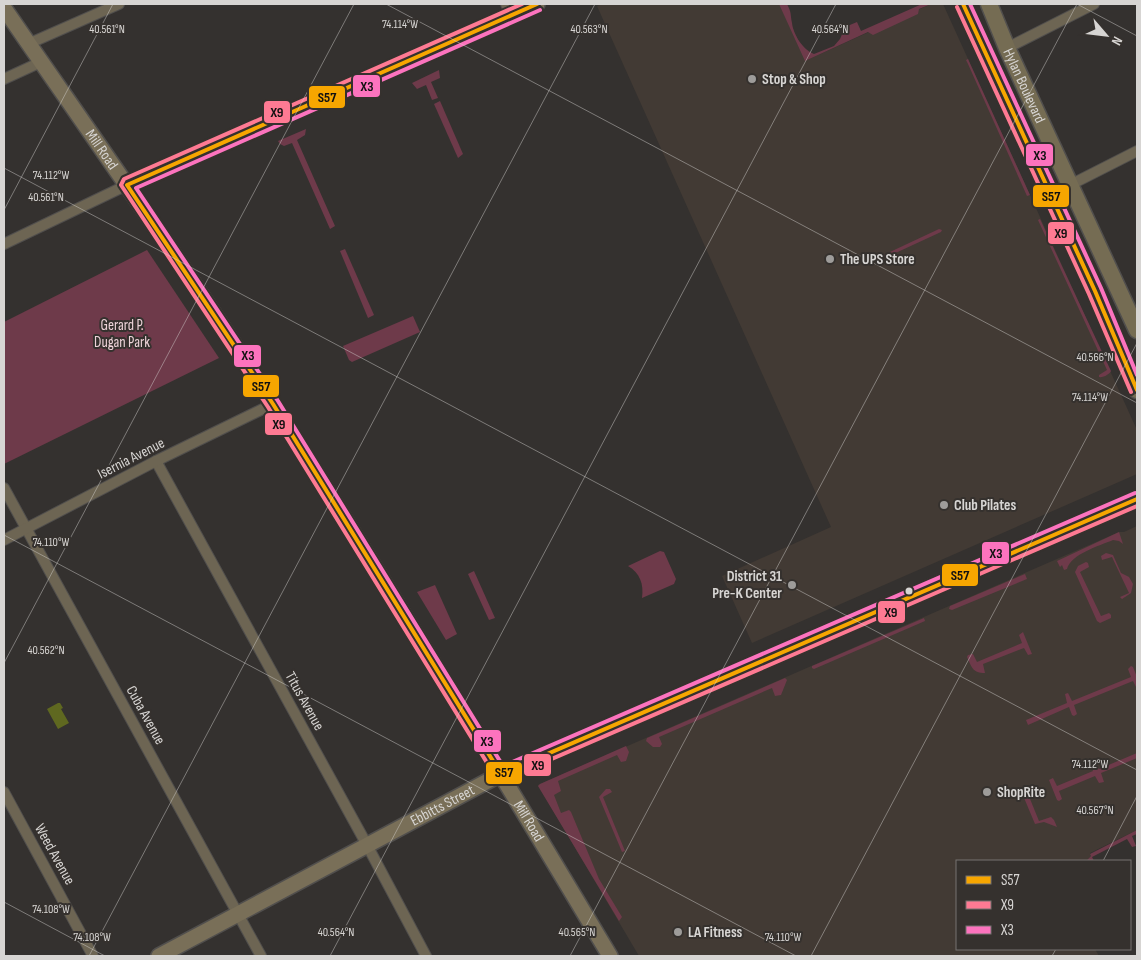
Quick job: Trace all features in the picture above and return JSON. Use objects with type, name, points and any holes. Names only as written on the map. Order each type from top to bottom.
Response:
[{"type":"main road","name":"Hylan Boulevard","points":[[963,4],[1088,276],[1137,390]]},
{"type":"main road","name":"Hylan Boulevard","points":[[989,4],[1007,48],[1137,330]]},
{"type":"street","points":[[28,44],[119,4]]},
{"type":"street","points":[[4,244],[508,9],[537,4]]},
{"type":"street","points":[[1007,48],[1094,4]]},
{"type":"street","name":"Mill Road","points":[[4,8],[127,185],[273,404],[502,774],[610,956]]},
{"type":"street","points":[[4,79],[41,62]]},
{"type":"street","points":[[1070,185],[1137,150]]},
{"type":"street","name":"Isernia Avenue","points":[[4,540],[156,461],[273,404]]},
{"type":"street","name":"Titus Avenue","points":[[156,461],[426,956]]},
{"type":"street","name":"Cuba Avenue","points":[[4,488],[261,956]]},
{"type":"street","name":"Ebbitts Street","points":[[159,956],[502,774],[1137,499]]},
{"type":"street","name":"Weed Avenue","points":[[4,792],[94,956]]},
{"type":"shaded area","points":[[603,4],[782,4],[807,60],[931,4],[943,4],[1137,430],[1137,474],[752,643],[722,576],[831,527],[597,6]]},
{"type":"shaded area","points":[[1137,526],[1137,830],[1090,853],[1091,856],[1087,860],[956,860],[956,950],[1096,950],[1099,956],[639,956],[538,785],[1119,532],[1124,532]]},
{"type":"shaded area","points":[[58,703],[63,708],[61,709],[69,723],[58,729],[47,709]]},
{"type":"green space","points":[[779,4],[787,4],[796,37],[806,49],[814,54],[834,46],[840,39],[845,27],[857,22],[861,31],[922,4],[931,4],[919,9],[918,14],[873,35],[868,32],[805,61]]},
{"type":"green space","points":[[968,59],[1030,195],[1027,196],[966,60]]},
{"type":"green space","points":[[439,70],[440,78],[431,82],[438,98],[432,100],[426,85],[417,89],[412,83]]},
{"type":"green space","points":[[440,101],[463,154],[458,158],[434,104]]},
{"type":"green space","points":[[306,129],[305,135],[297,140],[335,226],[330,229],[292,143],[284,146],[278,141]]},
{"type":"green space","points":[[1040,219],[1111,371],[1104,376],[1099,377],[1099,375],[1107,370],[1038,220]]},
{"type":"green space","points":[[939,229],[942,230],[941,232],[876,262],[874,261],[875,259]]},
{"type":"green space","points":[[345,249],[374,315],[368,318],[340,251]]},
{"type":"green space","name":"Gerard P. Dugan Park","points":[[147,250],[219,358],[4,464],[4,322]]},
{"type":"green space","points":[[413,316],[420,332],[352,362],[349,360],[343,346]]},
{"type":"green space","points":[[1119,532],[1123,544],[1113,540],[1080,555],[1074,559],[1067,569],[1064,570],[1062,565],[1060,567],[1057,561]]},
{"type":"green space","points":[[660,551],[664,552],[676,579],[674,584],[642,598],[640,579],[636,572],[628,566]]},
{"type":"green space","points":[[1106,553],[1113,555],[1121,573],[1129,577],[1133,584],[1131,593],[1122,599],[1120,597],[1129,593],[1112,557],[1102,560],[1101,556]]},
{"type":"green space","points":[[1086,562],[1089,567],[1080,572],[1101,616],[1109,613],[1111,615],[1111,618],[1100,623],[1097,621],[1075,572],[1078,566]]},
{"type":"green space","points":[[474,571],[495,618],[489,620],[468,574]]},
{"type":"green space","points":[[1025,574],[1027,579],[952,610],[949,609],[950,606]]},
{"type":"green space","points":[[435,585],[457,634],[446,640],[417,592]]},
{"type":"green space","points":[[924,618],[925,621],[814,669],[812,668],[812,666]]},
{"type":"green space","points":[[1023,632],[1032,654],[1028,655],[1024,648],[983,664],[985,673],[975,671],[972,667],[967,657],[968,655],[973,654],[977,662],[1022,643],[1019,635]]},
{"type":"green space","points":[[1131,666],[1137,677],[1137,689],[1133,681],[1074,705],[1077,714],[1074,716],[1069,707],[1028,725],[1026,720],[1067,703],[1065,694],[1068,693],[1072,701],[1131,677],[1128,669]]},
{"type":"green space","points":[[785,678],[787,680],[781,695],[775,696],[772,688],[659,737],[662,744],[660,747],[653,747],[646,741],[647,738]]},
{"type":"green space","points":[[626,746],[629,752],[626,761],[621,762],[617,755],[558,781],[561,791],[554,795],[561,813],[569,810],[571,812],[599,879],[622,917],[619,921],[538,786]]},
{"type":"green space","points":[[1137,753],[1137,758],[1101,773],[1104,782],[1099,783],[1095,776],[1059,791],[1062,799],[1057,800],[1049,780],[1053,778],[1057,786],[1093,771],[1090,763],[1094,761],[1099,769]]},
{"type":"green space","points":[[1034,786],[1036,790],[1028,794],[1039,821],[1051,817],[1057,827],[1044,822],[1035,824],[1022,793],[1024,790]]},
{"type":"green space","points":[[606,789],[610,789],[612,792],[603,797],[625,851],[622,852],[599,797]]},
{"type":"green space","points":[[1137,830],[1137,834],[1132,836],[1136,846],[1132,847],[1127,839],[1092,857],[1094,860],[1087,860],[1091,856],[1090,854]]},
{"type":"transit line","name":"X9","points":[[522,4],[124,179],[121,185],[268,407],[497,779],[503,780],[1137,506]]},
{"type":"transit line","name":"S57","points":[[537,4],[127,185],[273,404],[501,774],[1137,499]]},
{"type":"transit line","name":"S57","points":[[963,4],[1095,291],[1137,390]]},
{"type":"transit line","name":"X3","points":[[970,4],[1101,288],[1137,375]]},
{"type":"transit line","name":"X9","points":[[957,7],[1089,294],[1131,392]]},
{"type":"transit line","name":"X3","points":[[540,10],[136,188],[278,401],[503,766],[1135,493]]},
{"type":"place","name":"Stop & Shop","points":[[752,79]]},
{"type":"place","name":"The UPS Store","points":[[830,259]]},
{"type":"place","name":"Club Pilates","points":[[944,505]]},
{"type":"place","name":"District 31 Pre-K Center","points":[[792,585]]},
{"type":"place","name":"ShopRite","points":[[987,792]]},
{"type":"place","name":"LA Fitness","points":[[678,932]]}]
